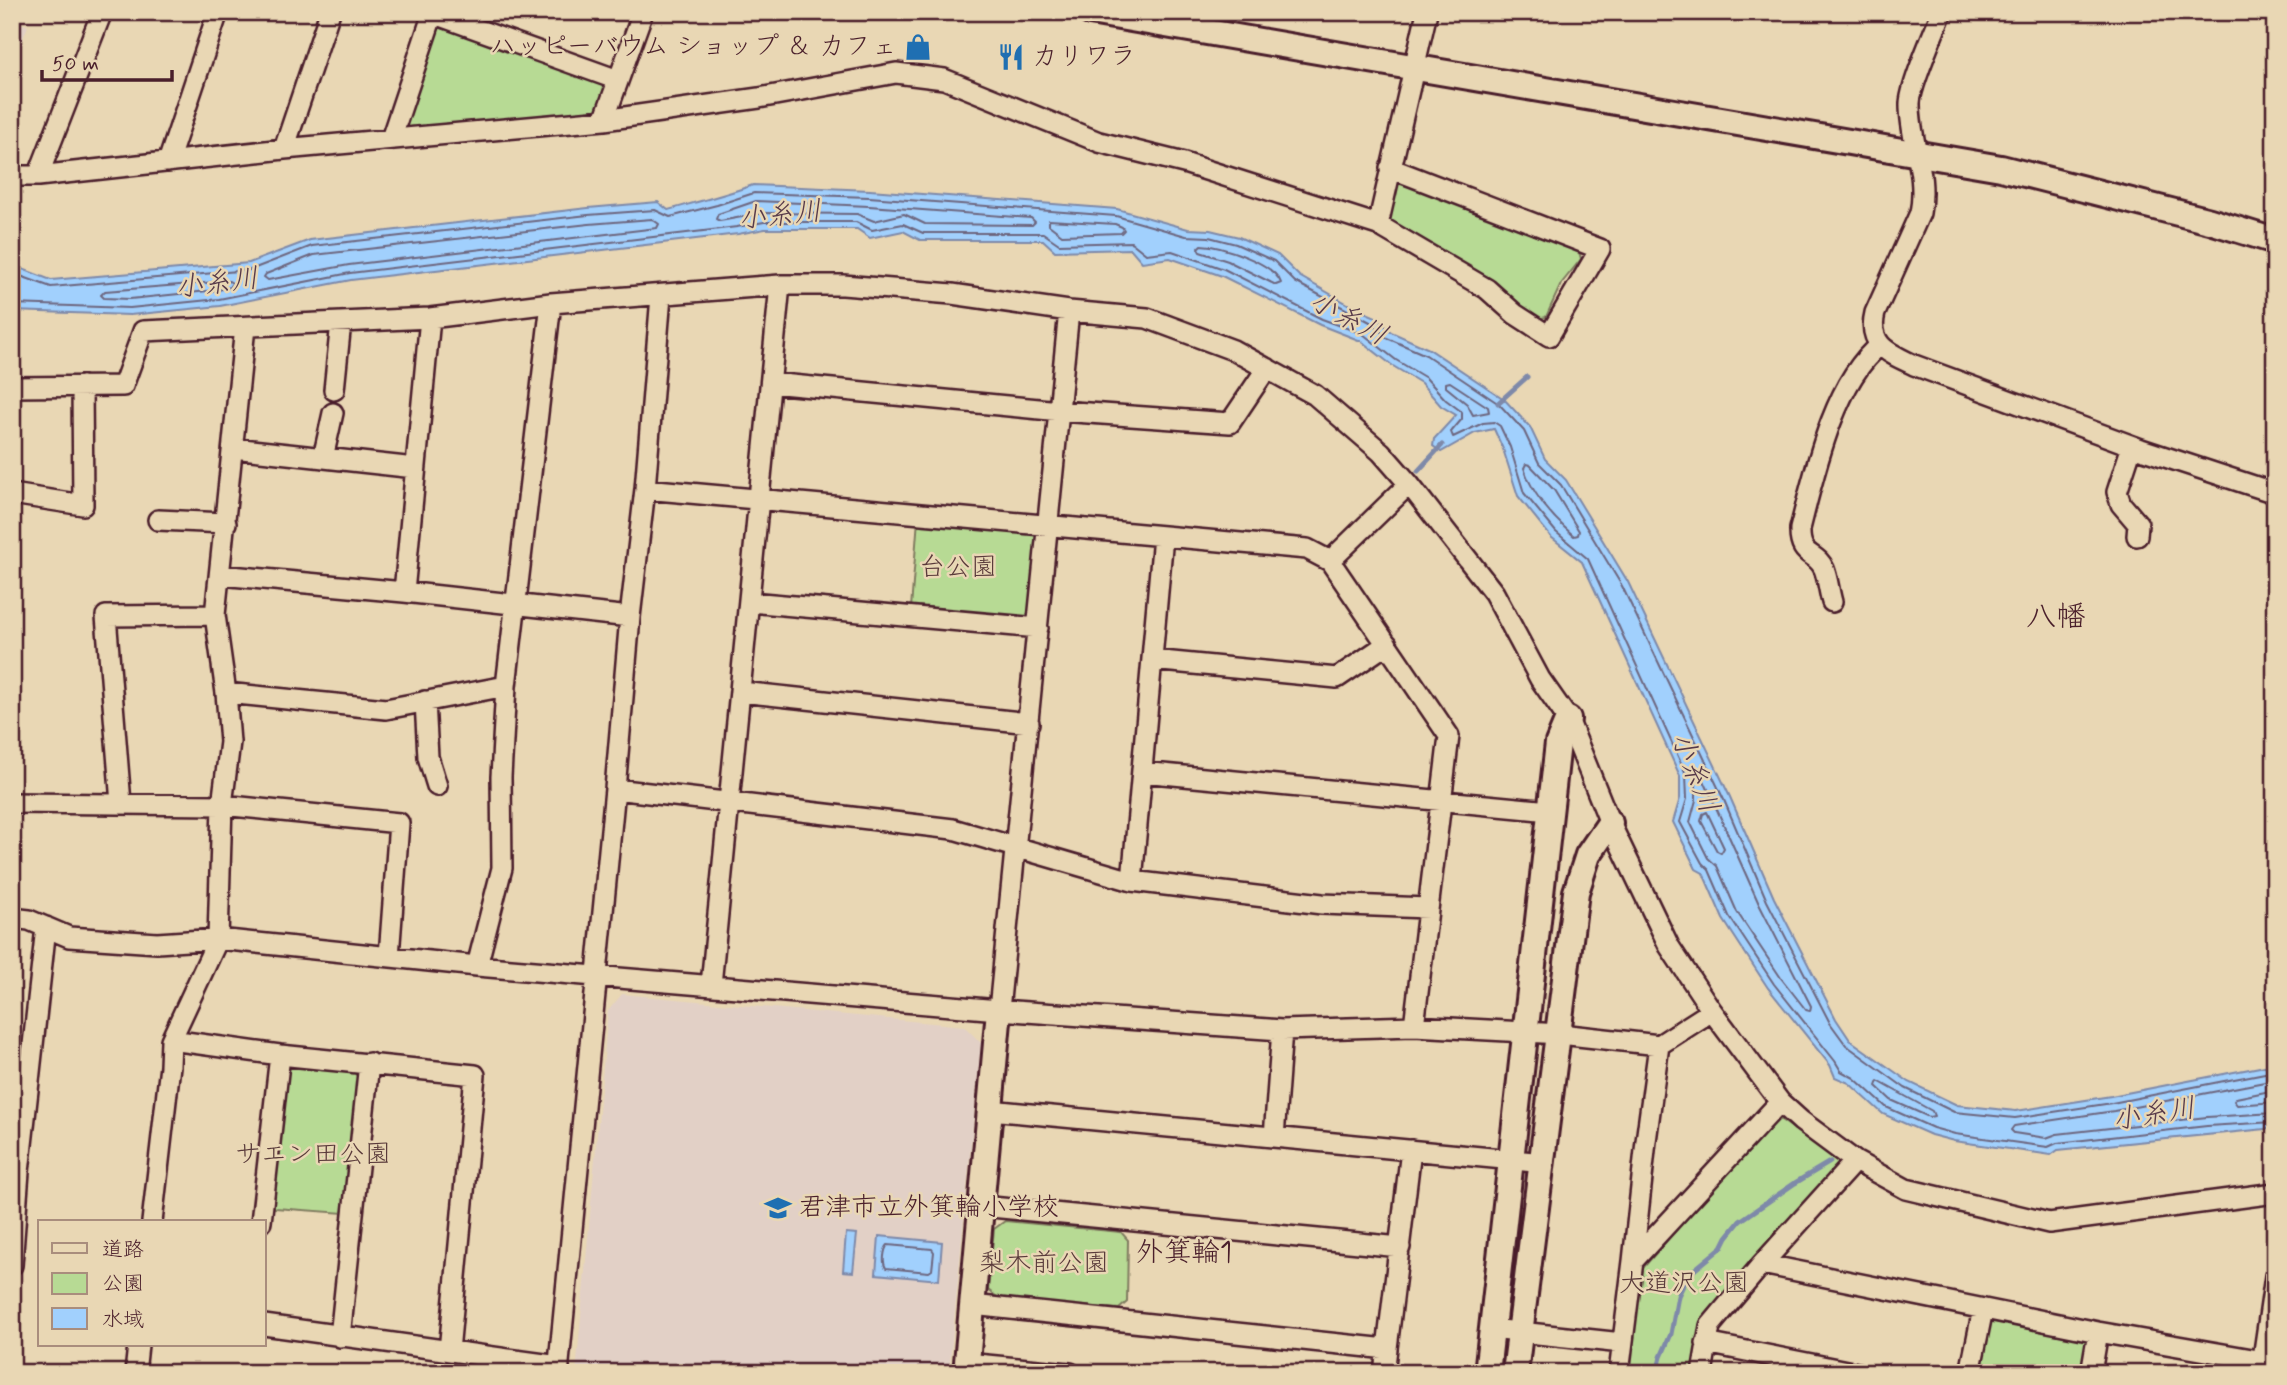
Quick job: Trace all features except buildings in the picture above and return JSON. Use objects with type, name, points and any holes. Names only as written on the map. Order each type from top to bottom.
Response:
[{"type":"street","points":[[38,176],[102,12]]},
{"type":"street","points":[[168,162],[218,12]]},
{"type":"street","points":[[284,149],[330,12]]},
{"type":"street","points":[[604,120],[643,12]]},
{"type":"street","points":[[1090,12],[2001,168],[2090,189],[2275,241]]},
{"type":"street","points":[[1378,225],[1427,12]]},
{"type":"street","points":[[1942,12],[1909,102],[1911,126],[1919,155],[1922,203],[1875,313],[1872,324],[1880,345],[1914,365],[2132,446],[2275,494]]},
{"type":"street","points":[[391,139],[431,13],[618,80]]},
{"type":"street","points":[[12,173],[38,176],[284,149],[604,120],[759,98],[896,73],[944,79],[1099,142],[1184,163],[1378,225],[1486,289],[1515,314],[1549,337],[1600,249],[1390,168]]},
{"type":"street","points":[[711,985],[780,285]]},
{"type":"street","points":[[12,387],[123,386],[144,331],[430,318],[551,303],[780,285],[843,285],[938,292],[1069,311],[1147,318],[1233,350],[1315,395],[1381,452],[1409,484],[1494,593],[1540,679],[1568,719],[1610,823],[1669,946],[1712,1011],[1780,1102],[1856,1161],[1906,1189],[2049,1223],[2275,1193]]},
{"type":"street","points":[[266,1325],[558,1369],[662,296]]},
{"type":"street","points":[[477,966],[502,868],[501,777],[506,686],[551,303]]},
{"type":"street","points":[[1069,311],[966,1368],[1070,1373]]},
{"type":"street","points":[[404,592],[430,318]]},
{"type":"street","points":[[334,390],[341,322]]},
{"type":"street","points":[[152,1220],[171,1040],[218,939],[222,805],[230,741],[215,615],[245,327]]},
{"type":"street","points":[[1832,602],[1824,568],[1803,548],[1800,529],[1822,444],[1861,362],[1880,345]]},
{"type":"street","points":[[771,383],[1059,411],[1230,423],[1267,368]]},
{"type":"street","points":[[12,494],[83,505],[82,386]]},
{"type":"street","points":[[323,458],[333,413]]},
{"type":"street","points":[[2132,446],[2117,492],[2121,504],[2138,524],[2137,536]]},
{"type":"street","points":[[233,448],[415,468]]},
{"type":"street","points":[[1329,561],[1409,484]]},
{"type":"street","points":[[645,489],[1307,549],[1329,561],[1449,736],[1414,1026]]},
{"type":"street","points":[[158,520],[226,523]]},
{"type":"street","points":[[1132,881],[1163,537]]},
{"type":"street","points":[[220,575],[630,617]]},
{"type":"street","points":[[750,602],[1038,628]]},
{"type":"street","points":[[121,803],[106,617],[215,615]]},
{"type":"street","points":[[1152,660],[1337,678],[1387,644]]},
{"type":"street","points":[[226,693],[386,709],[506,686]]},
{"type":"street","points":[[741,691],[1029,723]]},
{"type":"street","points":[[425,701],[428,757],[438,786]]},
{"type":"street","points":[[1487,1373],[1558,743],[1568,719]]},
{"type":"street","points":[[1142,772],[1550,811]]},
{"type":"street","points":[[615,789],[953,829],[1132,881],[1322,904],[1428,908]]},
{"type":"street","points":[[12,803],[222,805],[399,822],[389,957]]},
{"type":"street","points":[[1516,1373],[1576,892],[1588,855],[1610,823]]},
{"type":"street","points":[[12,918],[29,920],[69,937],[157,943],[218,939],[477,966],[999,1010],[1282,1030],[1414,1026],[1560,1034],[1659,1045],[1712,1011]]},
{"type":"street","points":[[12,1265],[16,1171],[46,927]]},
{"type":"street","points":[[1274,1137],[1282,1030]]},
{"type":"street","points":[[171,1040],[280,1055],[475,1075],[449,1351]]},
{"type":"street","points":[[1619,1373],[1659,1045]]},
{"type":"street","points":[[261,1220],[280,1055]]},
{"type":"street","points":[[340,1336],[369,1063]]},
{"type":"street","points":[[1633,1261],[1780,1102]]},
{"type":"street","points":[[990,1110],[1544,1163]]},
{"type":"street","points":[[1384,1373],[1411,1150]]},
{"type":"street","points":[[1702,1373],[1710,1326],[1762,1264],[1856,1161]]},
{"type":"street","points":[[981,1206],[1400,1247]]},
{"type":"street","points":[[1762,1264],[2266,1365],[2275,1276]]},
{"type":"street","points":[[972,1305],[1387,1349]]},
{"type":"street","points":[[1970,1373],[1983,1309]]},
{"type":"street","points":[[1491,1329],[1622,1343]]},
{"type":"street","points":[[2091,1373],[2098,1332]]},
{"type":"street","points":[[1706,1343],[1857,1373]]},
{"type":"street","points":[[135,1373],[138,1346]]},
{"type":"shaded area","points":[[12,12],[24,12],[20,23],[28,26],[12,65]]},
{"type":"shaded area","name":"君津市立外箕輪小学校","points":[[622,994],[964,1026],[981,1043],[949,1373],[576,1373],[608,1011]]},
{"type":"green space","points":[[443,24],[607,85],[602,108],[596,113],[405,130],[401,125],[435,28]]},
{"type":"green space","points":[[1405,180],[1578,248],[1581,259],[1561,284],[1546,317],[1533,320],[1390,223],[1387,214],[1395,183]]},
{"type":"green space","name":"台公園","points":[[918,519],[1040,531],[1032,611],[1025,618],[911,608]]},
{"type":"green space","name":"サエン田公園","points":[[291,1062],[354,1071],[358,1078],[344,1213],[275,1208],[271,1204],[284,1069]]},
{"type":"green space","name":"大道沢公園","points":[[1774,1119],[1781,1120],[1841,1164],[1704,1324],[1698,1373],[1628,1373],[1642,1269]]},
{"type":"green space","name":"梨木前公園","points":[[1005,1221],[1121,1232],[1128,1240],[1127,1302],[1119,1309],[1001,1300],[988,1290],[994,1229]]},
{"type":"green space","points":[[1993,1319],[2085,1338],[2090,1344],[2084,1373],[1978,1373],[1988,1322]]},
{"type":"water","name":"小糸川","points":[[753,185],[870,190],[1117,209],[1188,229],[1210,230],[1239,237],[1278,255],[1299,276],[1376,317],[1391,332],[1429,349],[1504,399],[1530,427],[1545,459],[1566,480],[1628,582],[1730,797],[1774,898],[1836,1019],[1850,1040],[1909,1082],[1957,1105],[2016,1111],[2111,1096],[2275,1064],[2275,1128],[2058,1150],[2051,1155],[1954,1141],[1931,1135],[1883,1114],[1849,1083],[1835,1077],[1830,1065],[1768,988],[1723,919],[1703,873],[1696,869],[1673,822],[1680,798],[1680,776],[1582,562],[1551,537],[1518,496],[1494,429],[1475,433],[1441,452],[1433,446],[1434,439],[1456,415],[1441,406],[1421,383],[1393,366],[1361,341],[1320,325],[1222,276],[1170,258],[1142,262],[1131,249],[1055,251],[1043,240],[920,240],[903,231],[870,238],[857,229],[765,229],[351,280],[220,306],[130,315],[12,311],[12,265],[51,280],[249,263],[310,240],[658,202],[668,210]]},
{"type":"water","points":[[846,1233],[857,1234],[853,1272],[843,1271]]},
{"type":"water","points":[[879,1236],[942,1242],[939,1280],[876,1274]]},
{"type":"waterway","points":[[1498,403],[1527,377]]},
{"type":"waterway","points":[[1418,471],[1442,445]]},
{"type":"waterway","points":[[1657,1373],[1671,1334],[1678,1296],[1688,1275],[1722,1247],[1740,1221],[1830,1162]]},
{"type":"place","name":"ハッピーバウム ショップ ＆ カフェ","points":[[918,47]]},
{"type":"place","name":"カリワラ","points":[[1011,57]]},
{"type":"place","name":"君津市立外箕輪小学校","points":[[778,1208]]},
{"type":"district","name":"八幡","points":[[2056,617]]},
{"type":"district","name":"外箕輪1","points":[[1184,1253]]}]
